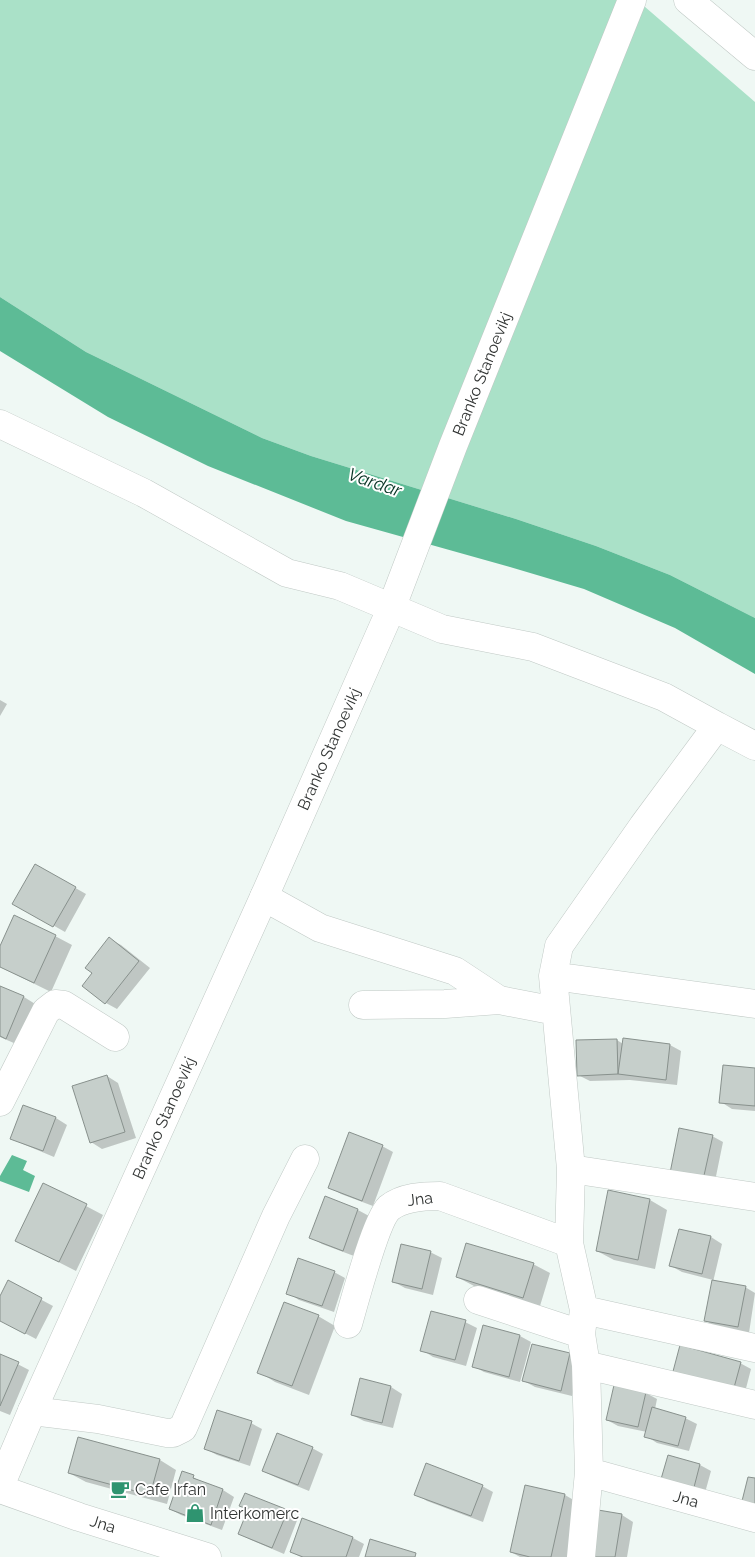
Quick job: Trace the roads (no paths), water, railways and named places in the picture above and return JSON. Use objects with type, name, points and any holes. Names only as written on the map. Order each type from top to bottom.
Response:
[{"type":"street","name":"Branko Stanoevikj","points":[[0,1488],[32,1411],[264,897],[391,609],[453,446],[632,0]]},
{"type":"street","points":[[688,0],[755,56]]},
{"type":"street","points":[[0,424],[144,494],[287,573],[340,586],[442,629],[533,648],[664,697],[755,746]]},
{"type":"street","points":[[581,1557],[589,1472],[586,1365],[582,1322],[570,1243],[571,1169],[553,976],[559,946],[643,826],[717,726]]},
{"type":"street","points":[[264,897],[320,928],[455,971],[498,1000]]},
{"type":"street","points":[[553,976],[755,1004]]},
{"type":"street","points":[[363,1005],[445,1004],[498,1000],[556,1011]]},
{"type":"street","points":[[0,1102],[46,1011],[55,1004],[64,1005],[115,1036]]},
{"type":"street","points":[[32,1411],[98,1419],[167,1433],[173,1433],[183,1428],[276,1216],[305,1159]]},
{"type":"street","points":[[571,1169],[755,1197]]},
{"type":"street","name":"Jna","points":[[348,1324],[373,1240],[387,1210],[398,1202],[423,1196],[440,1196],[570,1243]]},
{"type":"street","points":[[478,1300],[582,1322],[755,1348]]},
{"type":"street","points":[[586,1365],[755,1405]]},
{"type":"street","name":"Jna","points":[[589,1472],[755,1518]]},
{"type":"street","name":"Jna","points":[[0,1488],[79,1517],[207,1557]]},
{"type":"water","name":"Vardar","points":[[0,297],[86,352],[262,438],[311,456],[516,519],[596,546],[670,575],[755,618],[755,674],[675,628],[584,589],[346,521],[208,466],[108,417],[0,351]]},
{"type":"water","points":[[12,1155],[27,1161],[23,1170],[35,1176],[29,1192],[0,1181],[0,1176]]},
{"type":"place","name":"Cafe Irfan","points":[[120,1489]]},
{"type":"place","name":"Interkomerc","points":[[195,1513]]}]
